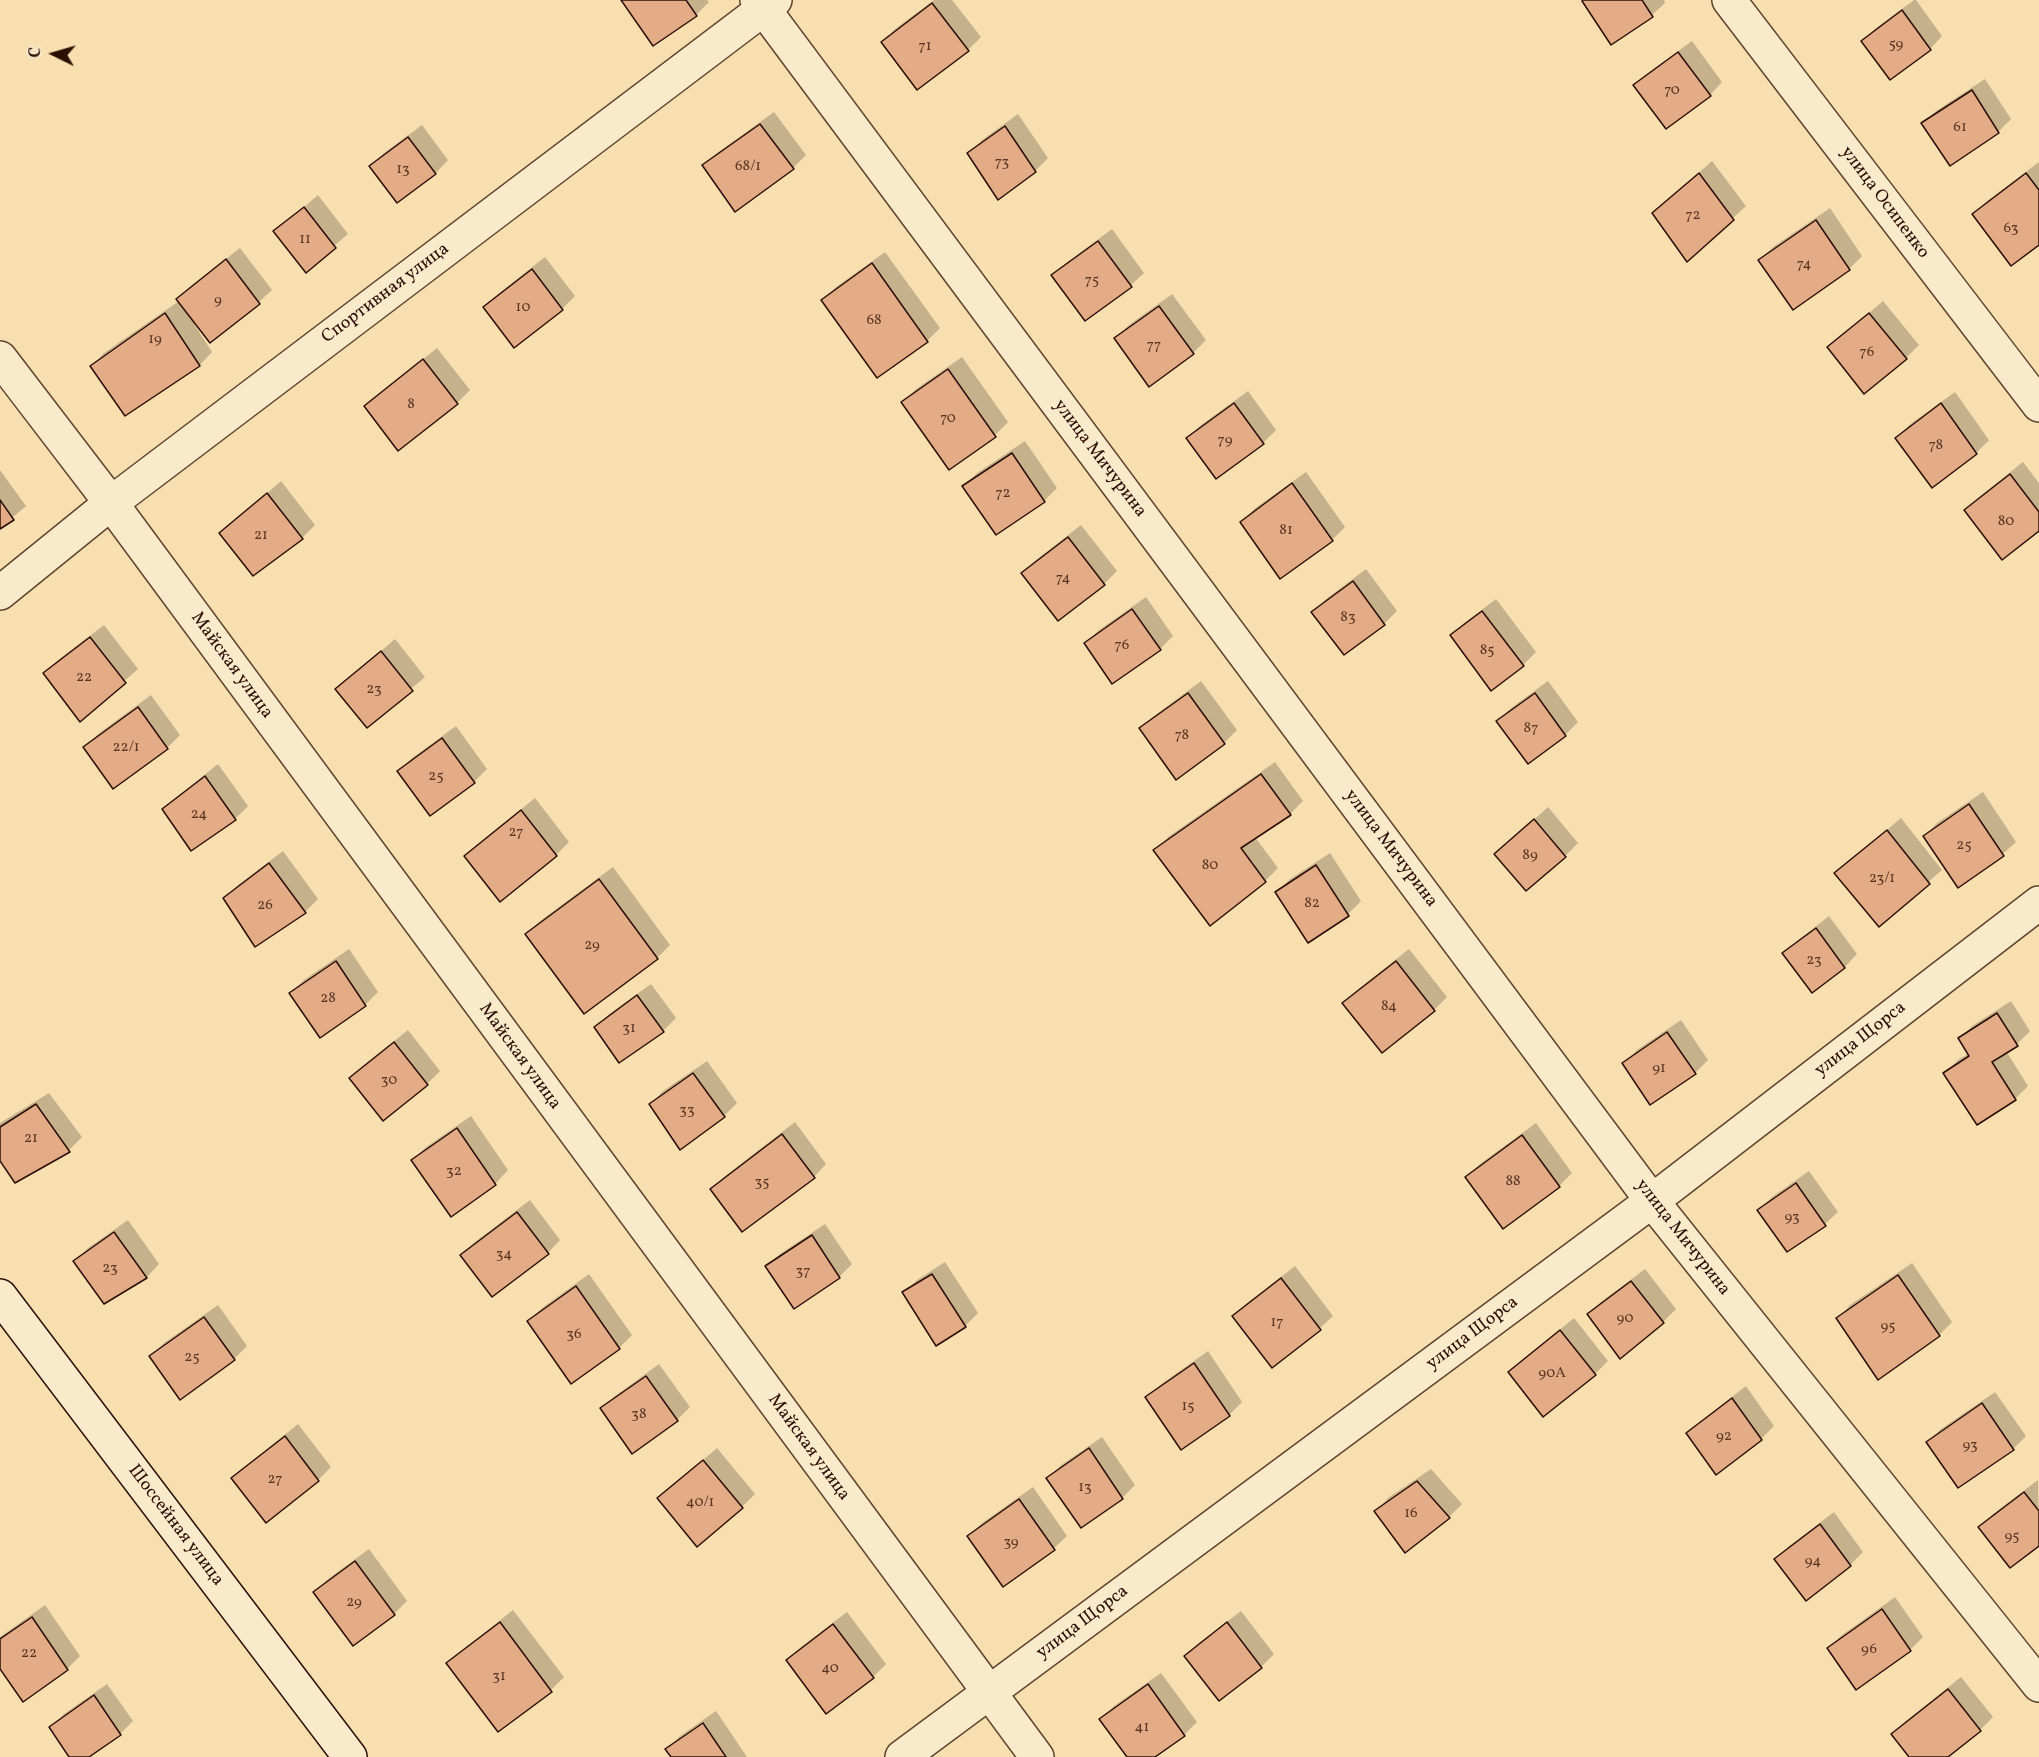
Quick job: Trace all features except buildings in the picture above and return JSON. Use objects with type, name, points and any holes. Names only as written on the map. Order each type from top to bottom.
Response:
[{"type":"street","name":"улица Осипенко","points":[[1729,0],[2039,405]]},
{"type":"street","name":"Спортивная улица","points":[[0,592],[111,504],[765,3]]},
{"type":"street","name":"улица Мичурина","points":[[765,3],[1652,1202],[2039,1686]]},
{"type":"street","name":"Майская улица","points":[[0,358],[111,504],[1037,1757]]},
{"type":"street","name":"улица Щорса","points":[[902,1757],[1652,1202],[2039,903]]},
{"type":"street","name":"Шоссейная улица","points":[[0,1296],[350,1757]]}]
